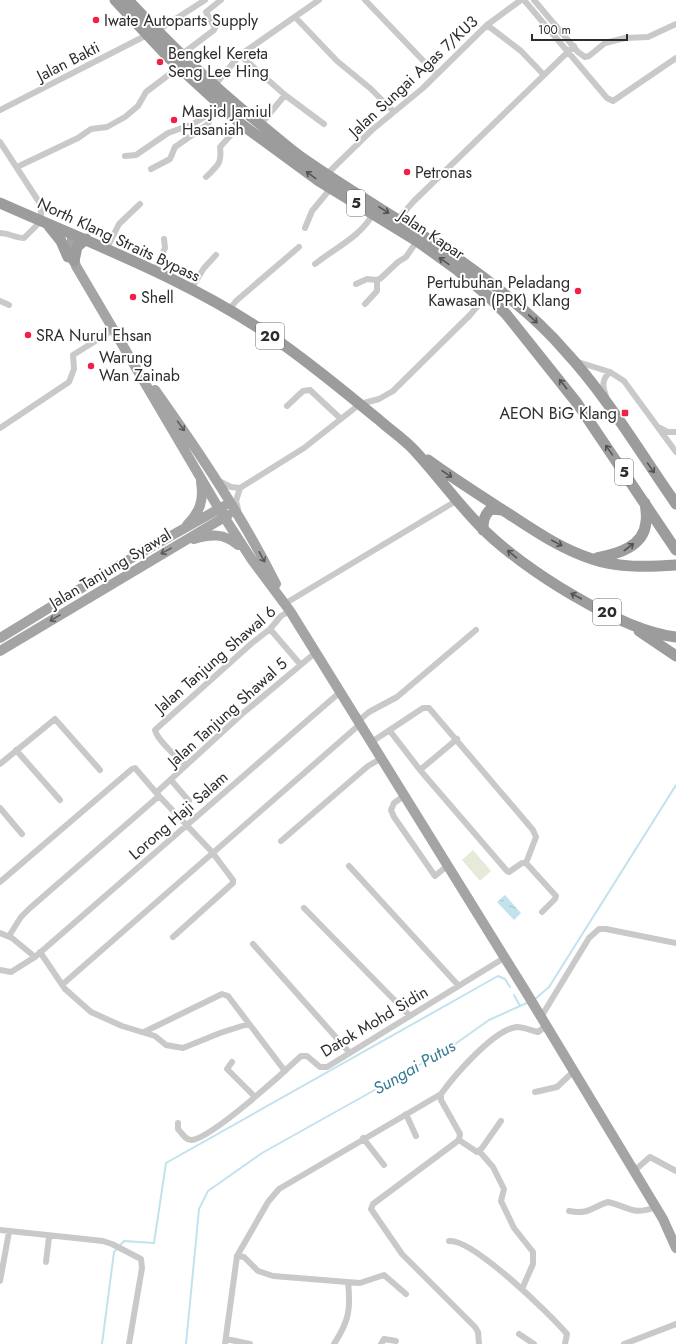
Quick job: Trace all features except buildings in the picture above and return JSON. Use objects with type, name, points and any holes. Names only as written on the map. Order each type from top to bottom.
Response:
[{"type":"highway","name":"Jalan Kapar","points":[[115,0],[152,33],[181,55],[214,86],[299,156],[398,218],[441,247],[507,296],[572,358],[676,504]]},
{"type":"highway","name":"Jalan Kapar","points":[[128,0],[179,67],[215,109],[241,124],[331,188],[417,241],[456,269],[487,295],[518,329],[577,403],[663,528],[676,550]]},
{"type":"highway","name":"North Klang Straits Bypass","points":[[0,203],[155,270],[229,310],[279,342],[360,404],[416,452],[546,538],[592,559],[622,565],[653,567],[676,565]]},
{"type":"highway","points":[[44,222],[61,241],[71,259]]},
{"type":"highway","points":[[71,259],[77,247],[86,240]]},
{"type":"highway","name":"North Klang Straits Bypass","points":[[416,452],[456,501],[483,530],[517,559],[571,594],[627,622],[653,632],[676,637]]},
{"type":"highway","points":[[592,559],[623,551],[638,539],[646,523],[645,503]]},
{"type":"highway","points":[[483,530],[483,521],[486,513],[491,509],[503,510]]},
{"type":"highway","points":[[663,528],[676,542]]},
{"type":"highway","points":[[627,622],[676,656]]},
{"type":"main road","points":[[70,233],[71,259],[221,514],[252,560],[288,607]]},
{"type":"main road","points":[[115,334],[195,446],[233,507],[288,607],[338,693],[526,992],[656,1206],[676,1248]]},
{"type":"main road","points":[[176,534],[199,510],[202,498],[199,475]]},
{"type":"main road","name":"Jalan Tanjung Syawal","points":[[0,651],[184,541],[233,507]]},
{"type":"main road","name":"Jalan Tanjung Syawal","points":[[0,638],[114,568],[176,534],[221,514]]},
{"type":"main road","points":[[184,541],[217,534],[229,538],[252,560]]},
{"type":"street","name":"Jalan Bakti","points":[[0,110],[152,33],[205,0]]},
{"type":"street","points":[[181,55],[214,30],[215,28],[206,12],[221,0]]},
{"type":"street","points":[[214,86],[240,55],[319,0]]},
{"type":"street","points":[[365,0],[436,74]]},
{"type":"street","name":"Jalan Sungai Agas 7/KU3","points":[[327,174],[372,130],[423,88],[487,25],[521,0]]},
{"type":"street","points":[[524,0],[606,98],[613,101],[676,58]]},
{"type":"street","points":[[534,0],[578,52],[585,57],[589,56],[605,43],[625,38],[648,37],[676,24]]},
{"type":"street","points":[[295,17],[336,61],[371,89],[394,112]]},
{"type":"street","points":[[487,25],[521,51],[543,74]]},
{"type":"street","points":[[398,218],[543,74],[574,46]]},
{"type":"street","points":[[240,55],[285,95],[324,124]]},
{"type":"street","points":[[17,167],[78,138],[91,129],[107,127],[125,117],[138,106],[146,92],[179,67]]},
{"type":"street","points":[[261,124],[285,95]]},
{"type":"street","points":[[125,156],[136,155],[168,133],[194,124],[215,109]]},
{"type":"street","points":[[151,169],[170,159],[175,147],[208,124],[215,109]]},
{"type":"street","points":[[206,177],[219,165],[221,158],[220,147],[241,124]]},
{"type":"street","points":[[0,142],[41,205],[44,222],[24,238],[18,238],[6,233],[0,233]]},
{"type":"street","points":[[305,228],[312,211],[331,188]]},
{"type":"street","points":[[107,248],[119,224],[140,204]]},
{"type":"street","points":[[315,264],[367,226],[374,214]]},
{"type":"street","points":[[155,270],[165,248],[164,239]]},
{"type":"street","points":[[356,284],[367,279],[377,280],[406,257],[417,241]]},
{"type":"street","points":[[229,310],[236,301],[299,247]]},
{"type":"street","points":[[191,289],[204,268],[216,255]]},
{"type":"street","points":[[365,304],[377,291],[377,280]]},
{"type":"street","points":[[247,532],[237,506],[237,494],[240,488],[304,448],[360,404],[379,399],[399,386],[470,315],[487,295]]},
{"type":"street","points":[[0,301],[10,305]]},
{"type":"street","points":[[0,428],[69,382],[74,369],[73,355],[115,334]]},
{"type":"street","points":[[572,358],[586,366],[610,372],[624,381],[676,452]]},
{"type":"street","points":[[610,372],[605,377],[603,387],[613,414]]},
{"type":"street","points":[[287,406],[303,391],[310,390],[341,419]]},
{"type":"street","points":[[658,428],[668,432],[676,432]]},
{"type":"street","points":[[668,441],[676,432]]},
{"type":"street","points":[[668,441],[676,438]]},
{"type":"street","points":[[215,478],[231,487],[240,488]]},
{"type":"street","name":"Jalan Tanjung Shawal 6","points":[[185,765],[156,733],[155,730],[157,727],[252,643],[270,629],[288,607],[456,501]]},
{"type":"street","points":[[270,629],[300,664]]},
{"type":"street","points":[[63,984],[358,724],[369,712],[396,697],[476,630]]},
{"type":"street","name":"Jalan Tanjung Shawal 5","points":[[9,936],[21,917],[30,908],[158,794],[185,765],[300,664],[315,653]]},
{"type":"street","name":"Lorong Haji Salam","points":[[0,970],[11,972],[37,954],[338,693]]},
{"type":"street","points":[[370,743],[426,706],[429,708],[533,830],[536,837],[526,864]]},
{"type":"street","points":[[0,764],[55,719],[100,770]]},
{"type":"street","points":[[390,731],[420,770],[507,871],[509,872],[522,863],[526,864],[556,896],[555,899],[542,912]]},
{"type":"street","points":[[420,770],[457,739]]},
{"type":"street","points":[[16,750],[60,800]]},
{"type":"street","points":[[281,841],[368,766],[380,759]]},
{"type":"street","points":[[0,882],[132,769],[138,770],[158,794],[212,852],[231,877],[233,883],[173,937]]},
{"type":"street","points":[[171,780],[189,801]]},
{"type":"street","points":[[404,796],[394,803],[391,810],[394,817],[435,876],[447,866]]},
{"type":"street","points":[[0,808],[22,834]]},
{"type":"street","points":[[349,866],[458,985]]},
{"type":"street","points":[[304,908],[409,1015]]},
{"type":"street","points":[[250,1344],[225,1342],[237,1256],[268,1202],[278,1189],[363,1138],[441,1094],[456,1074],[497,1036],[518,1027],[538,1032],[541,1017],[589,938],[599,929],[606,929],[676,943]]},
{"type":"street","points":[[0,933],[9,936],[37,954],[71,995],[91,1012],[116,1023],[155,1036],[166,1045],[183,1048],[220,1033],[248,1024]]},
{"type":"street","points":[[254,944],[349,1052]]},
{"type":"street","name":"Datok Mohd Sidin","points":[[178,1123],[178,1129],[188,1139],[191,1140],[206,1134],[255,1097],[304,1055],[323,1067],[327,1067],[409,1015],[504,958]]},
{"type":"street","points":[[144,1032],[222,994],[228,996],[285,1071]]},
{"type":"street","points":[[232,1062],[227,1069],[255,1097]]},
{"type":"street","points":[[535,1092],[557,1087],[574,1071]]},
{"type":"street","points":[[441,1094],[441,1100],[460,1134],[459,1140],[373,1204],[371,1209],[402,1254],[475,1326],[478,1332],[479,1344]]},
{"type":"street","points":[[406,1114],[416,1136]]},
{"type":"street","points":[[479,1151],[501,1121]]},
{"type":"street","points":[[363,1138],[384,1165]]},
{"type":"street","points":[[459,1140],[475,1151],[479,1151],[493,1167],[504,1189],[501,1201],[514,1228],[534,1252],[533,1264],[522,1289]]},
{"type":"street","points":[[634,1171],[650,1157],[676,1171]]},
{"type":"street","points":[[569,1211],[590,1211],[608,1202],[635,1211],[646,1210],[656,1206]]},
{"type":"street","points":[[0,1230],[49,1237],[85,1239],[112,1244],[135,1254],[141,1259],[142,1264],[129,1344]]},
{"type":"street","points":[[0,1281],[9,1232]]},
{"type":"street","points":[[46,1262],[49,1237]]},
{"type":"street","points":[[449,1240],[454,1240],[466,1245],[522,1289],[546,1311],[566,1334],[565,1344]]},
{"type":"street","points":[[237,1256],[244,1257],[258,1271],[273,1276],[365,1282],[384,1275],[406,1294]]},
{"type":"street","points":[[334,1344],[348,1318],[350,1303],[348,1282]]},
{"type":"street","points":[[624,1344],[676,1324]]},
{"type":"street","points":[[519,1334],[534,1344]]},
{"type":"street","points":[[381,1344],[384,1340],[396,1341]]},
{"type":"green space","points":[[473,850],[491,871],[480,881],[462,860]]},
{"type":"water","points":[[505,895],[521,913],[514,920],[497,902]]},
{"type":"waterway","name":"Sungai Putus","points":[[535,999],[549,987],[676,785]]},
{"type":"waterway","points":[[102,1344],[114,1252],[124,1241],[154,1243],[166,1163],[498,976],[505,979],[510,987]]},
{"type":"waterway","points":[[514,995],[520,1006]]},
{"type":"waterway","name":"Sungai Putus","points":[[186,1344],[199,1209],[208,1191],[262,1153],[448,1049],[489,1020],[529,1002]]},
{"type":"place","name":"Iwate Autoparts Supply","points":[[96,20]]},
{"type":"place","name":"Bengkel Kereta Seng Lee Hing","points":[[160,62]]},
{"type":"place","name":"Masjid Jamiul Hasaniah","points":[[174,120]]},
{"type":"place","name":"Petronas","points":[[407,172]]},
{"type":"place","name":"Pertubuhan Peladang Kawasan (PPK) Klang","points":[[578,291]]},
{"type":"place","name":"Shell","points":[[133,297]]},
{"type":"place","name":"SRA Nurul Ehsan","points":[[28,335]]},
{"type":"place","name":"Warung Wan Zainab","points":[[91,366]]},
{"type":"place","name":"AEON BiG Klang","points":[[625,413]]}]
